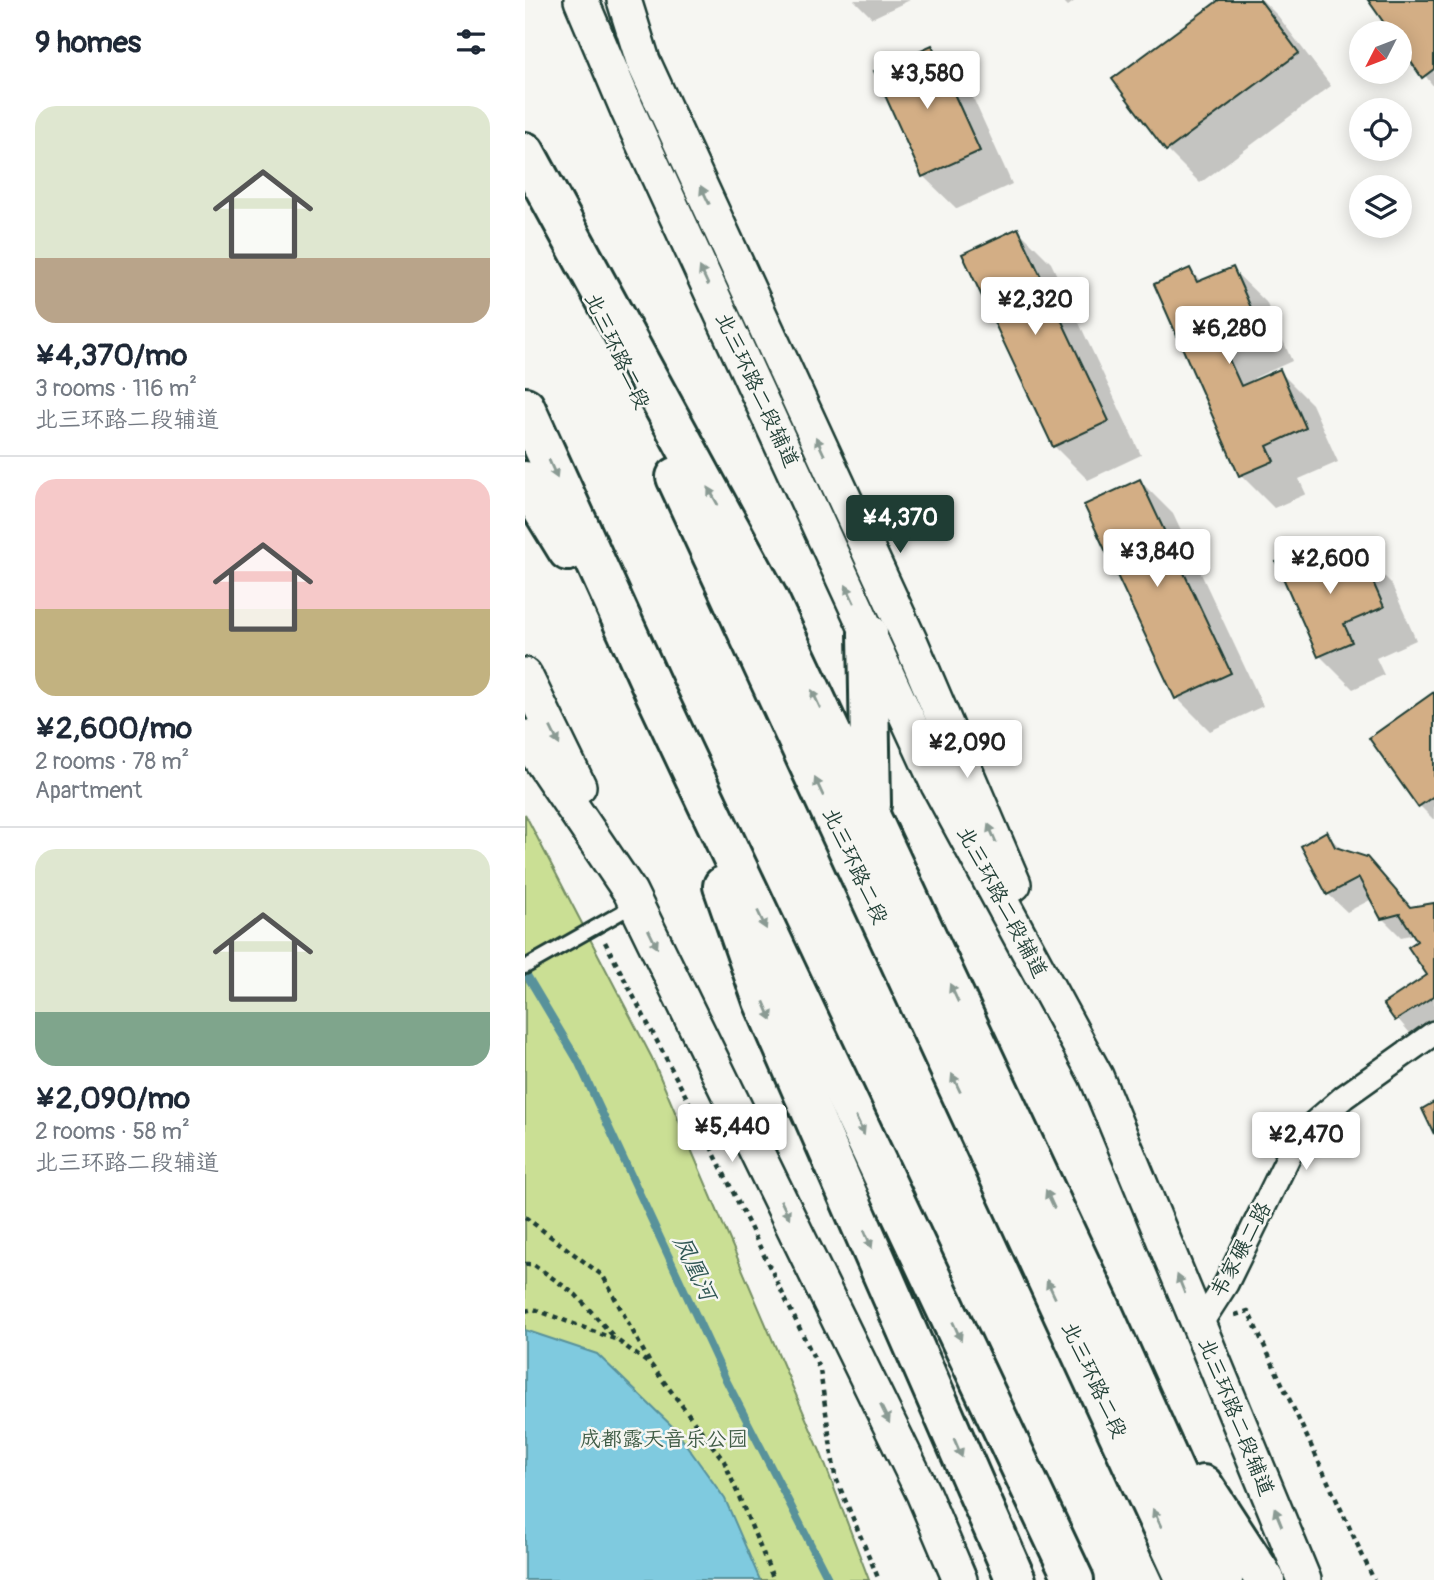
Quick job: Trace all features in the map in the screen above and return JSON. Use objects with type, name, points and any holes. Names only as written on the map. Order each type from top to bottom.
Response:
[{"type":"highway","points":[[525,152],[769,600],[1100,1306],[1223,1580]]},
{"type":"highway","name":"北三环路二段","points":[[525,152],[1186,1580]]},
{"type":"highway","points":[[525,407],[655,693],[1075,1580]]},
{"type":"highway","points":[[525,481],[655,693],[763,1001],[1016,1580]]},
{"type":"highway","points":[[869,633],[871,818]]},
{"type":"highway","points":[[1123,1358],[1265,1580]]},
{"type":"main road","name":"北三环路二段辅道","points":[[580,0],[939,785],[1096,1076],[1304,1580]]},
{"type":"main road","points":[[624,0],[643,61],[912,645],[1096,1076]]},
{"type":"main road","points":[[525,675],[923,1493],[960,1580]]},
{"type":"main road","points":[[525,737],[633,898]]},
{"type":"street","name":"韦家碾二路","points":[[1199,1326],[1226,1284],[1298,1138],[1343,1097],[1434,1033]]},
{"type":"lane","points":[[525,967],[596,926],[633,898]]},
{"type":"path","points":[[596,926],[691,1106],[820,1370],[835,1476],[879,1580]]},
{"type":"path","points":[[525,1217],[603,1276],[652,1366],[724,1461],[773,1580]]},
{"type":"path","points":[[525,1264],[533,1264],[576,1295],[617,1340],[652,1366]]},
{"type":"path","points":[[525,1311],[534,1309],[617,1340]]},
{"type":"path","points":[[1199,1326],[1248,1311],[1374,1580]]},
{"type":"green space","name":"成都露天音乐公园","points":[[525,814],[652,1058],[820,1451],[869,1580],[525,1580]]},
{"type":"water","points":[[525,1330],[597,1354],[674,1428],[725,1499],[760,1580],[525,1580]]},
{"type":"building","points":[[1219,0],[1260,0],[1299,53],[1166,151],[1112,79]]},
{"type":"building","points":[[1368,0],[1434,0],[1434,69],[1422,78],[1412,63],[1412,21],[1383,21]]},
{"type":"building","points":[[932,45],[980,151],[922,177],[874,71]]},
{"type":"building","points":[[1018,228],[1109,421],[1053,447],[962,254]]},
{"type":"building","points":[[1233,267],[1260,328],[1222,344],[1241,386],[1280,369],[1306,428],[1267,446],[1274,461],[1239,476],[1154,284],[1190,268],[1197,282]]},
{"type":"building","points":[[1140,479],[1231,673],[1175,699],[1084,505]]},
{"type":"building","points":[[1358,548],[1384,607],[1344,624],[1352,642],[1318,657],[1276,562],[1307,549],[1315,567]]},
{"type":"building","points":[[1434,692],[1434,796],[1418,807],[1369,738]]},
{"type":"building","points":[[1327,831],[1335,847],[1367,857],[1410,907],[1434,903],[1434,996],[1395,1021],[1383,1004],[1427,975],[1408,947],[1417,941],[1400,914],[1381,919],[1359,878],[1327,895],[1301,846]]},
{"type":"building","points":[[1434,1102],[1434,1134],[1422,1109]]},
{"type":"waterway","name":"凤凰河","points":[[525,972],[578,1061],[725,1378],[829,1580]]}]
